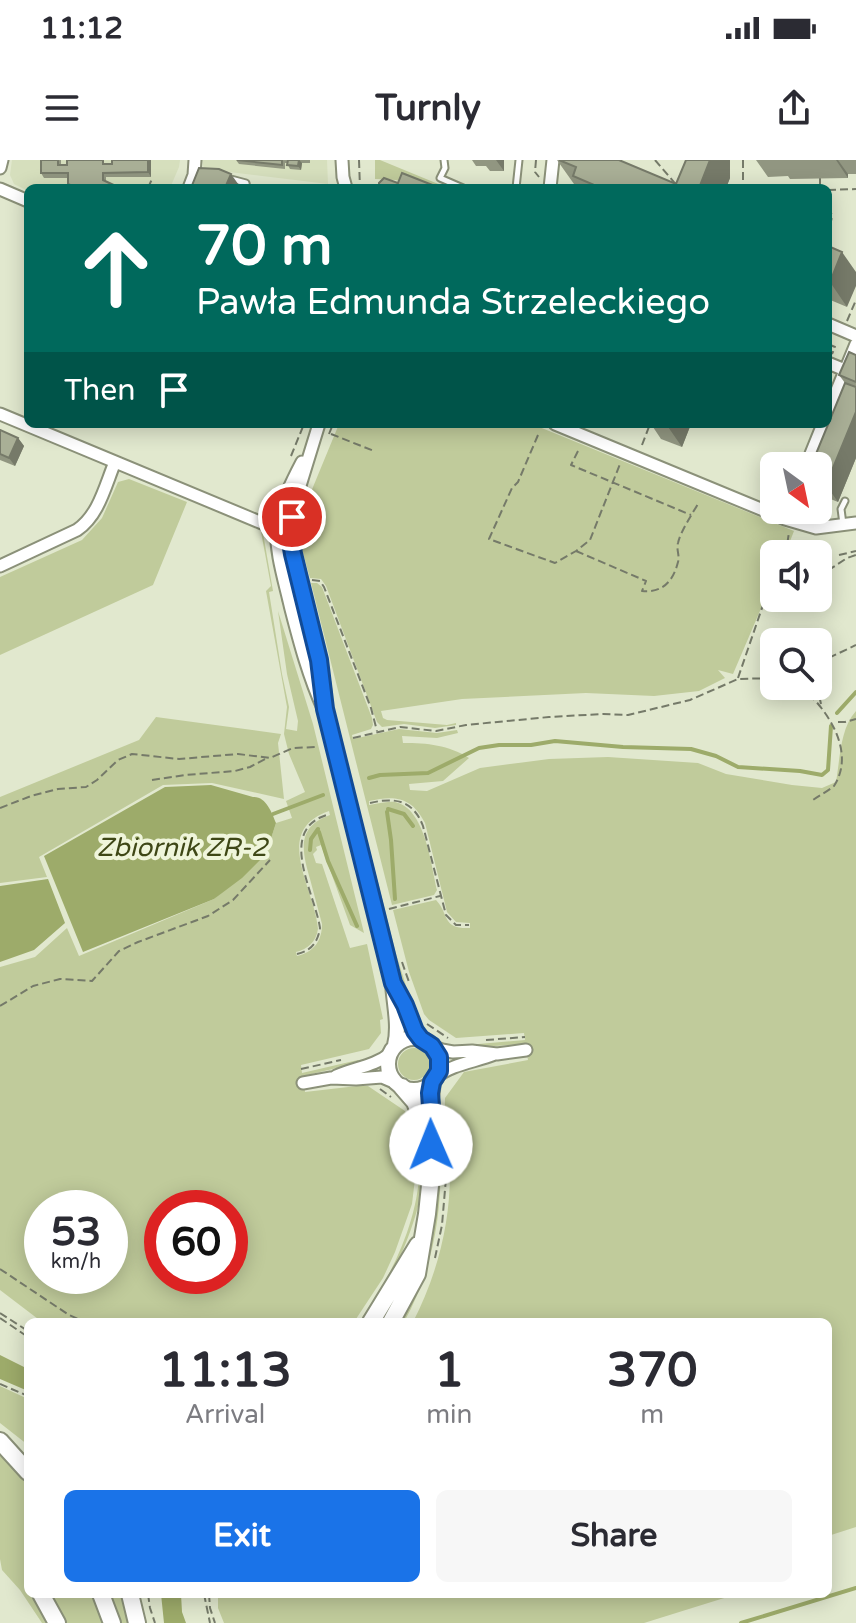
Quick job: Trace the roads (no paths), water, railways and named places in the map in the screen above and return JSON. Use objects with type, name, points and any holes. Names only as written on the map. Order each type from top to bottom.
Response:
[{"type":"main road","points":[[284,527],[322,676],[325,709],[393,983],[398,1032],[388,1064],[389,1071],[415,1102],[430,1139]]},
{"type":"main road","points":[[393,983],[413,1028],[439,1061],[430,1098],[431,1182],[417,1274],[393,1318]]},
{"type":"main road","points":[[393,1049],[408,1039],[427,1042]]},
{"type":"main road","points":[[399,1085],[420,1089],[434,1080]]},
{"type":"main road","points":[[374,1318],[421,1240]]},
{"type":"main road","points":[[0,1440],[24,1451]]},
{"type":"main road","points":[[0,1440],[24,1467]]},
{"type":"main road","points":[[43,1598],[57,1623]]},
{"type":"main road","points":[[103,1598],[112,1623]]},
{"type":"main road","points":[[131,1598],[137,1623]]},
{"type":"street","points":[[0,168],[2,160]]},
{"type":"street","points":[[191,184],[195,160]]},
{"type":"street","points":[[342,160],[343,184]]},
{"type":"street","points":[[547,184],[553,160]]},
{"type":"street","points":[[0,189],[24,199]]},
{"type":"street","points":[[832,326],[856,336]]},
{"type":"street","points":[[832,402],[856,344]]},
{"type":"street","points":[[832,365],[845,370]]},
{"type":"street","points":[[0,414],[24,424]]},
{"type":"street","points":[[34,428],[262,523],[284,527],[295,502],[318,428]]},
{"type":"street","points":[[565,428],[760,508]]},
{"type":"street","points":[[812,452],[821,428]]},
{"type":"street","points":[[0,566],[86,524],[97,508],[115,462]]},
{"type":"street","points":[[804,524],[816,528],[850,524]]},
{"type":"street","points":[[427,1042],[448,1052],[497,1054],[526,1050]]},
{"type":"street","points":[[331,1078],[377,1062],[393,1049]]},
{"type":"street","points":[[434,1080],[451,1067],[497,1054]]},
{"type":"street","points":[[303,1083],[331,1078],[385,1078],[399,1085]]},
{"type":"lane","points":[[444,160],[445,168],[440,178],[454,184]]},
{"type":"lane","points":[[516,184],[519,160]]},
{"type":"lane","points":[[225,179],[246,184]]},
{"type":"lane","points":[[845,501],[841,509],[850,524]]},
{"type":"water","name":"Zbiornik ZR-2","points":[[211,785],[258,797],[265,802],[276,823],[266,854],[242,878],[214,899],[83,952],[44,856],[165,787]]},
{"type":"water","name":"Zbiornik ZR-2","points":[[48,879],[65,923],[34,950],[0,962],[0,886]]},
{"type":"water","points":[[0,1355],[24,1367],[24,1389],[0,1379]]},
{"type":"water","points":[[161,1598],[181,1598],[186,1623],[164,1623]]},
{"type":"waterway","points":[[837,713],[856,692]]},
{"type":"waterway","points":[[369,778],[428,773],[479,748],[555,741],[691,749],[716,756],[738,767],[822,775],[828,770],[831,726]]},
{"type":"waterway","points":[[273,814],[323,795]]},
{"type":"waterway","points":[[388,809],[404,814],[413,826]]},
{"type":"waterway","points":[[387,812],[395,899]]},
{"type":"waterway","points":[[310,850],[311,839],[318,829]]},
{"type":"waterway","points":[[319,832],[328,861],[357,926]]},
{"type":"waterway","points":[[832,1595],[856,1588]]},
{"type":"waterway","points":[[741,1623],[823,1598]]}]
